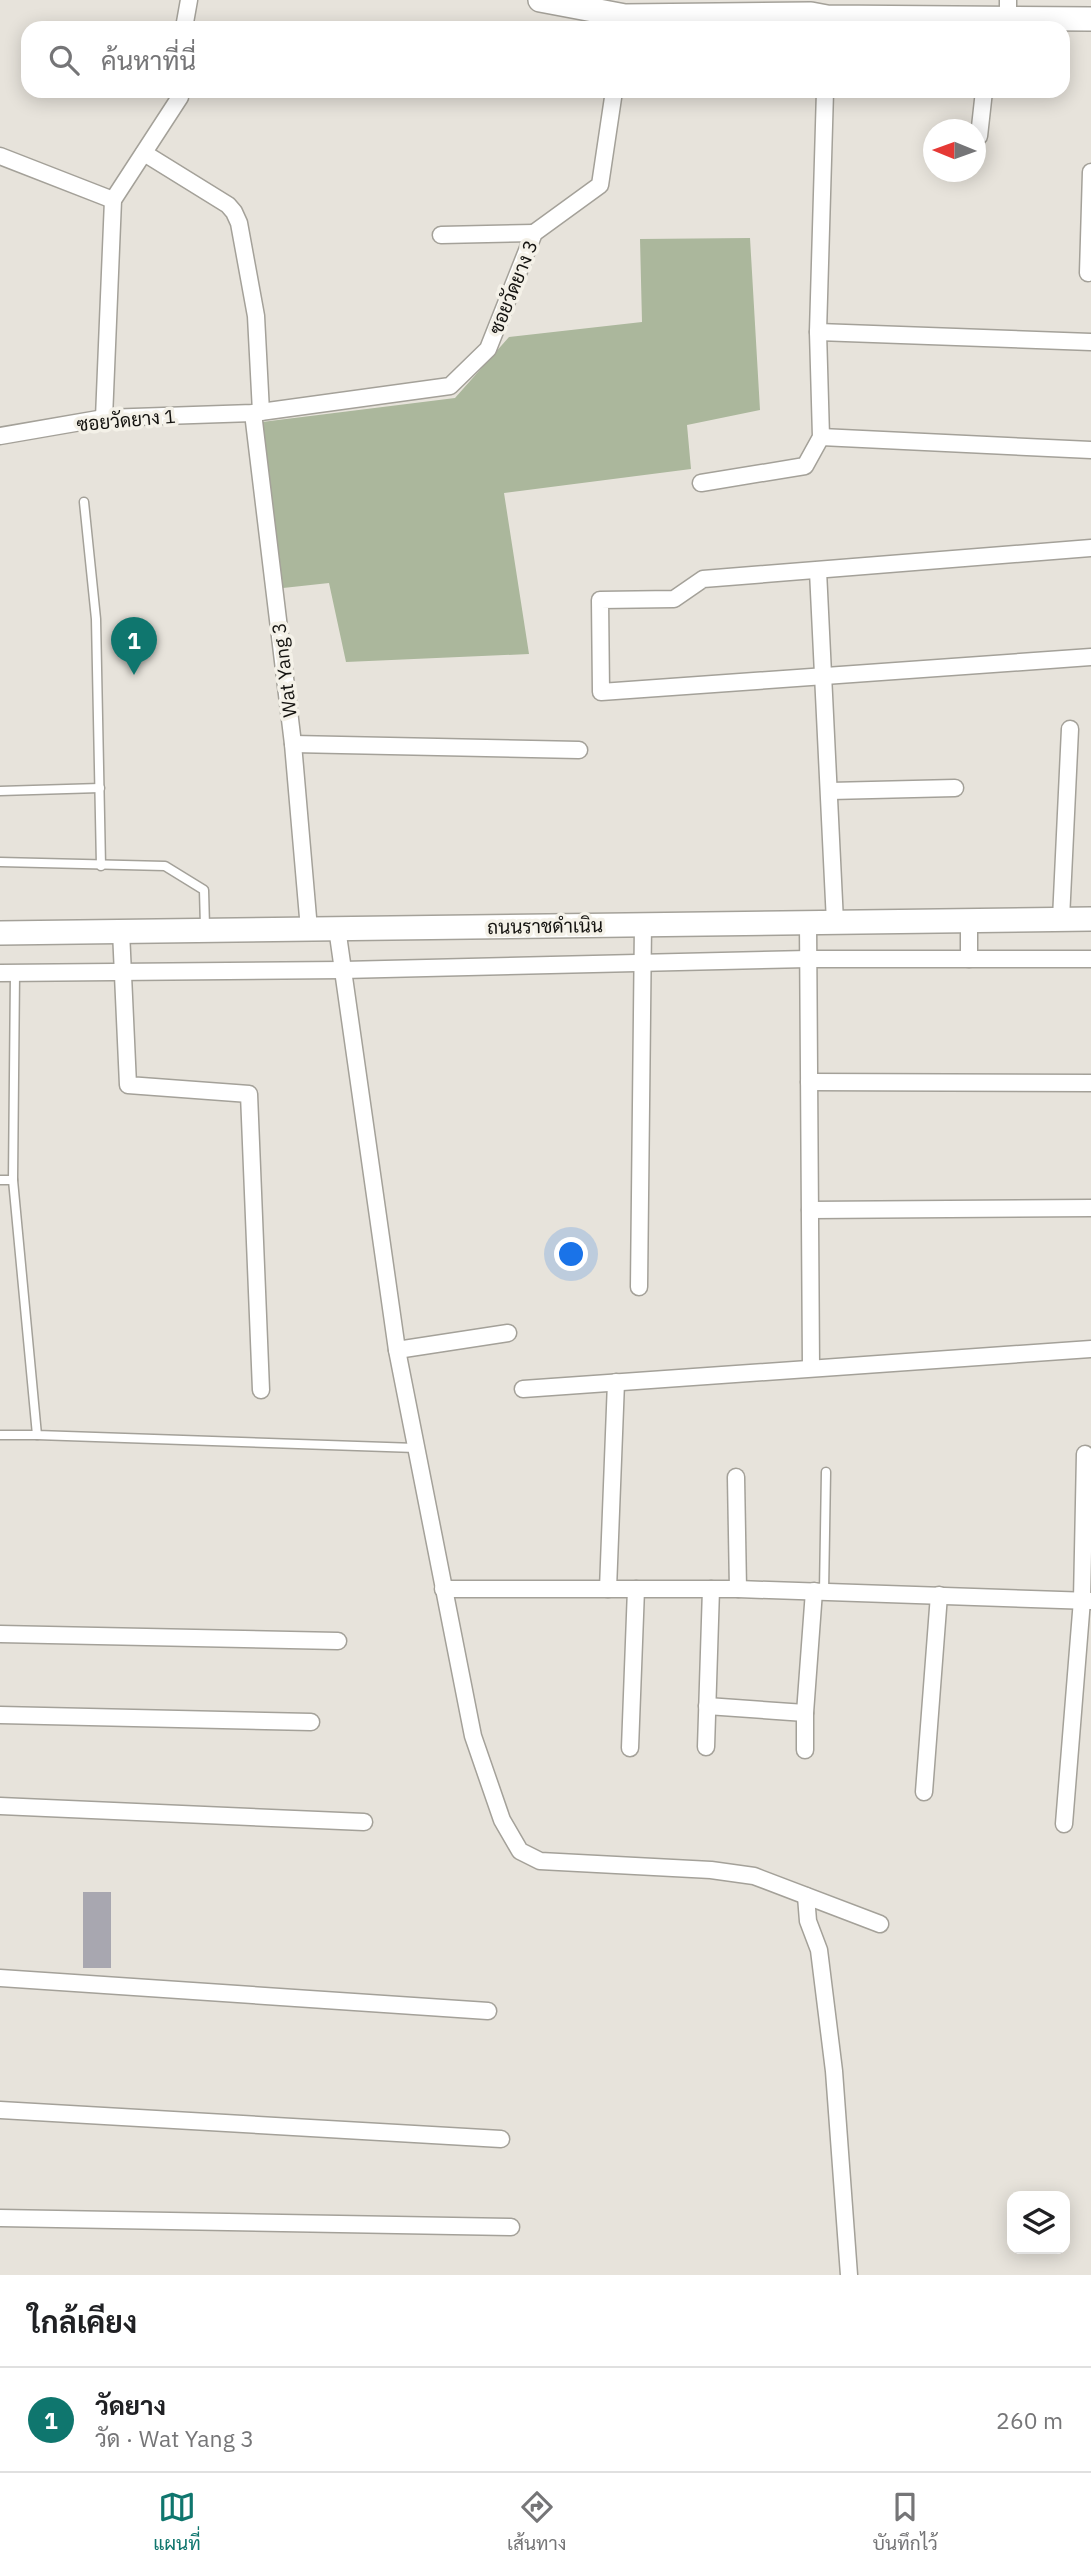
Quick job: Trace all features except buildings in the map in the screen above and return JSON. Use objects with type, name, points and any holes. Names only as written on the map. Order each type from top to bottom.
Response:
[{"type":"main road","points":[[540,0],[620,21]]},
{"type":"main road","points":[[629,21],[691,8],[819,15],[1091,19]]},
{"type":"main road","name":"ถนนราชดำเนิน","points":[[0,933],[1091,919]]},
{"type":"street","points":[[185,21],[189,0]]},
{"type":"street","points":[[104,418],[113,200],[179,98]]},
{"type":"street","name":"ซอยวัดยาง 3","points":[[257,412],[450,386],[488,349],[534,233],[600,186],[613,98]]},
{"type":"street","points":[[701,483],[805,466],[821,437],[818,332],[825,98]]},
{"type":"street","points":[[981,119],[983,98]]},
{"type":"street","name":"Wat Yang 3","points":[[144,153],[228,205],[239,223],[256,316],[257,412],[293,744],[309,929]]},
{"type":"street","points":[[0,156],[113,200]]},
{"type":"street","points":[[1088,272],[1091,172]]},
{"type":"street","points":[[441,235],[534,233]]},
{"type":"street","points":[[818,332],[1091,342]]},
{"type":"street","name":"ซอยวัดยาง 1","points":[[0,436],[104,418],[257,412]]},
{"type":"street","points":[[821,437],[1091,450]]},
{"type":"street","points":[[1091,548],[703,579],[674,599],[600,600],[601,692],[1091,657]]},
{"type":"street","points":[[818,571],[835,922]]},
{"type":"street","points":[[1061,919],[1070,729]]},
{"type":"street","points":[[293,744],[579,750]]},
{"type":"street","points":[[830,791],[955,789]]},
{"type":"street","points":[[968,920],[969,959]]},
{"type":"street","points":[[808,922],[811,1368]]},
{"type":"street","points":[[639,1287],[643,924]]},
{"type":"street","points":[[337,928],[397,1350],[473,1736],[502,1820],[520,1851],[540,1861],[711,1870],[754,1876],[880,1924]]},
{"type":"street","points":[[121,931],[128,1085],[249,1094],[261,1390]]},
{"type":"street","points":[[7,973],[343,970],[808,959],[1091,959]]},
{"type":"street","points":[[809,1082],[1091,1083]]},
{"type":"street","points":[[810,1210],[1091,1208]]},
{"type":"street","points":[[397,1350],[508,1333]]},
{"type":"street","points":[[523,1389],[1091,1349]]},
{"type":"street","points":[[608,1589],[616,1382]]},
{"type":"street","points":[[1064,1824],[1086,1601],[1085,1454]]},
{"type":"street","points":[[736,1477],[738,1589]]},
{"type":"street","points":[[443,1589],[738,1589],[1086,1601]]},
{"type":"street","points":[[630,1748],[636,1589]]},
{"type":"street","points":[[706,1747],[711,1589]]},
{"type":"street","points":[[805,1750],[805,1713],[819,1591]]},
{"type":"street","points":[[924,1792],[939,1595]]},
{"type":"street","points":[[0,1634],[338,1641]]},
{"type":"street","points":[[707,1706],[805,1713]]},
{"type":"street","points":[[0,1715],[310,1722]]},
{"type":"street","points":[[0,1807],[364,1822]]},
{"type":"street","points":[[806,1896],[808,1921],[819,1950],[834,2071],[849,2275]]},
{"type":"street","points":[[0,1978],[488,2011]]},
{"type":"street","points":[[0,2110],[501,2139]]},
{"type":"street","points":[[0,2218],[511,2227]]},
{"type":"lane","points":[[84,502],[96,619],[101,866]]},
{"type":"lane","points":[[0,791],[100,789]]},
{"type":"lane","points":[[0,862],[164,866],[204,890],[205,930]]},
{"type":"lane","points":[[7,973],[13,1180],[37,1435]]},
{"type":"lane","points":[[0,1180],[13,1180]]},
{"type":"lane","points":[[0,1435],[416,1448]]},
{"type":"lane","points":[[819,1591],[826,1472]]},
{"type":"green space","points":[[750,238],[760,410],[687,425],[691,469],[504,493],[529,654],[346,662],[329,583],[283,588],[262,422],[455,398],[509,337],[642,322],[640,239]]},
{"type":"place","name":"วัดยาง","points":[[134,675]]}]
